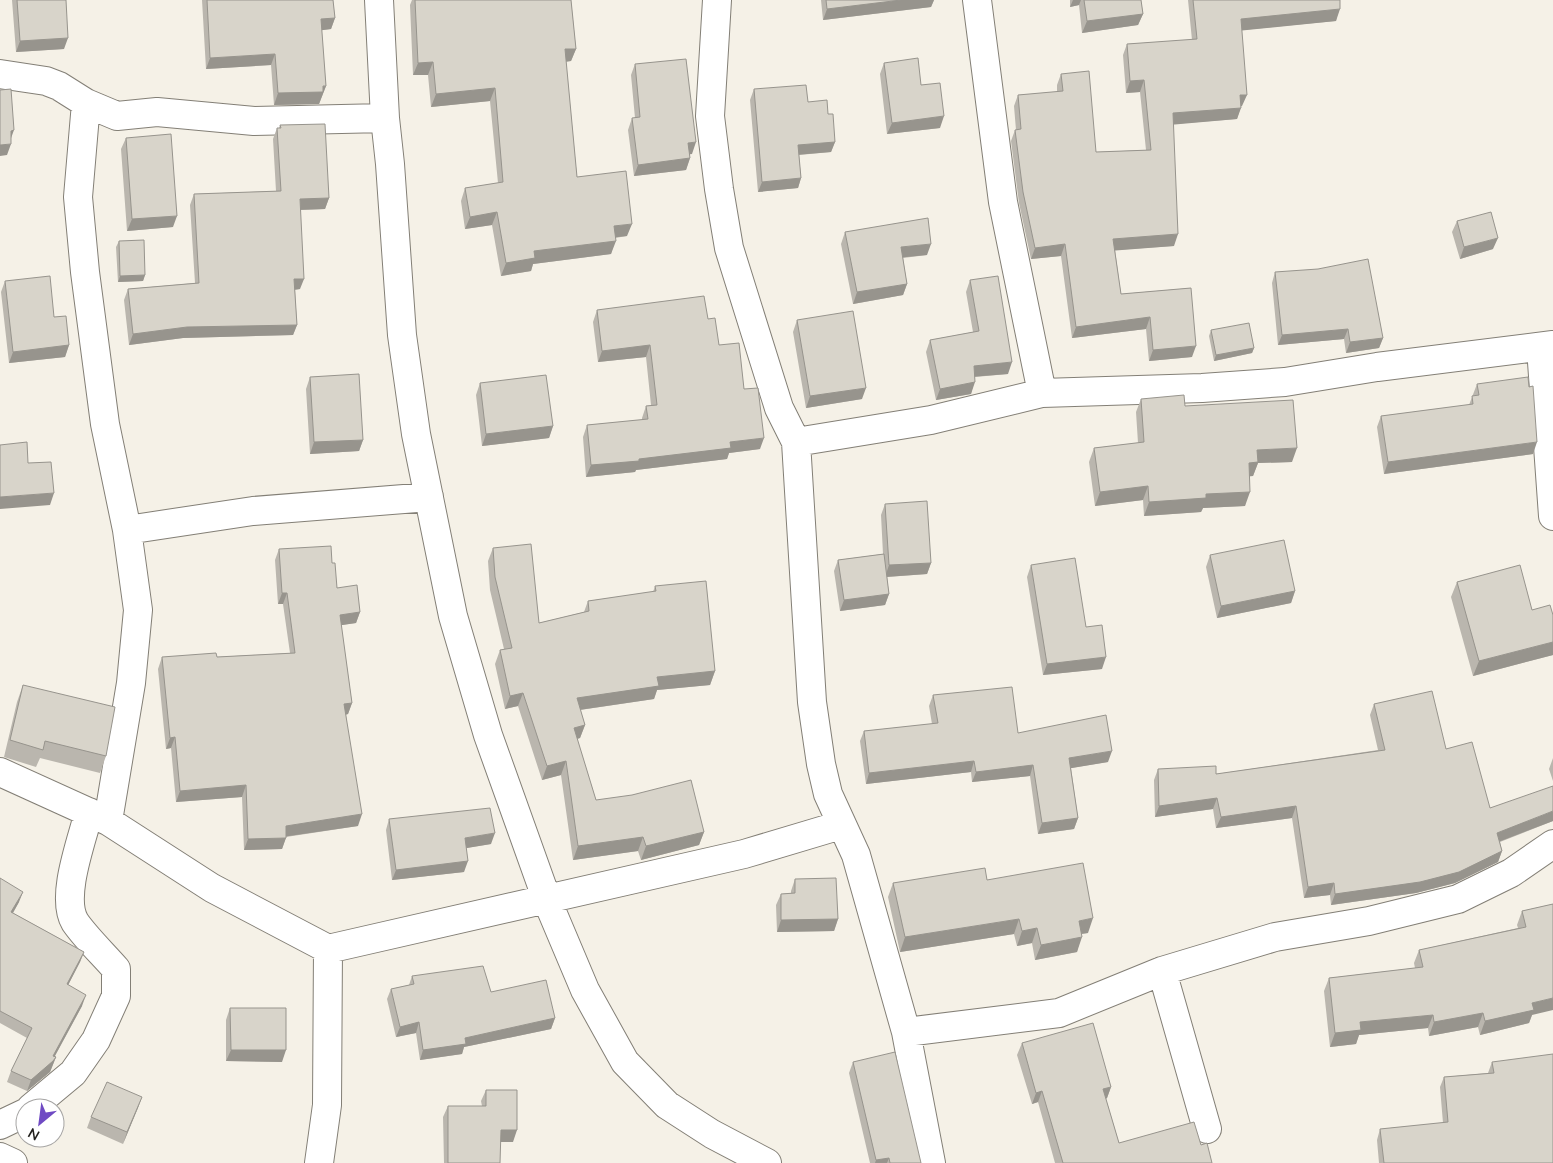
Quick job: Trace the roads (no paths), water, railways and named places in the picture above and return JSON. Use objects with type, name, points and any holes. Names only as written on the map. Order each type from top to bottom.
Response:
[{"type":"street","points":[[379,0],[384,118],[390,164],[402,335],[416,434],[453,616],[485,726],[547,900],[585,990],[625,1062],[667,1105],[712,1134],[767,1163]]},
{"type":"street","points":[[716,0],[710,116],[727,238],[779,408],[796,442],[812,702],[821,764],[828,794],[856,855],[906,1032],[932,1163]]},
{"type":"street","points":[[977,0],[1003,202],[1042,393]]},
{"type":"street","points":[[0,74],[46,81],[59,86],[86,103],[117,116],[157,112],[254,121],[384,118]]},
{"type":"street","points":[[42,1098],[73,1073],[96,1040],[116,996],[116,969],[75,921],[69,902],[99,817],[130,683],[138,610],[127,530],[104,424],[84,272],[78,197],[86,103]]},
{"type":"street","points":[[796,442],[931,420],[1042,393],[1202,388],[1285,382],[1547,346],[1553,516]]},
{"type":"street","points":[[127,530],[253,511],[429,497]]},
{"type":"street","points":[[0,772],[99,817],[212,888],[328,949],[744,854],[841,825]]},
{"type":"street","points":[[906,1032],[1060,1013],[1162,971],[1275,937],[1369,921],[1458,900],[1511,873],[1553,844]]},
{"type":"street","points":[[319,1163],[327,1105],[328,949]]},
{"type":"street","points":[[1162,971],[1207,1129]]},
{"type":"street","points":[[0,1124],[15,1117]]},
{"type":"street","points":[[0,1157],[13,1163]]}]
